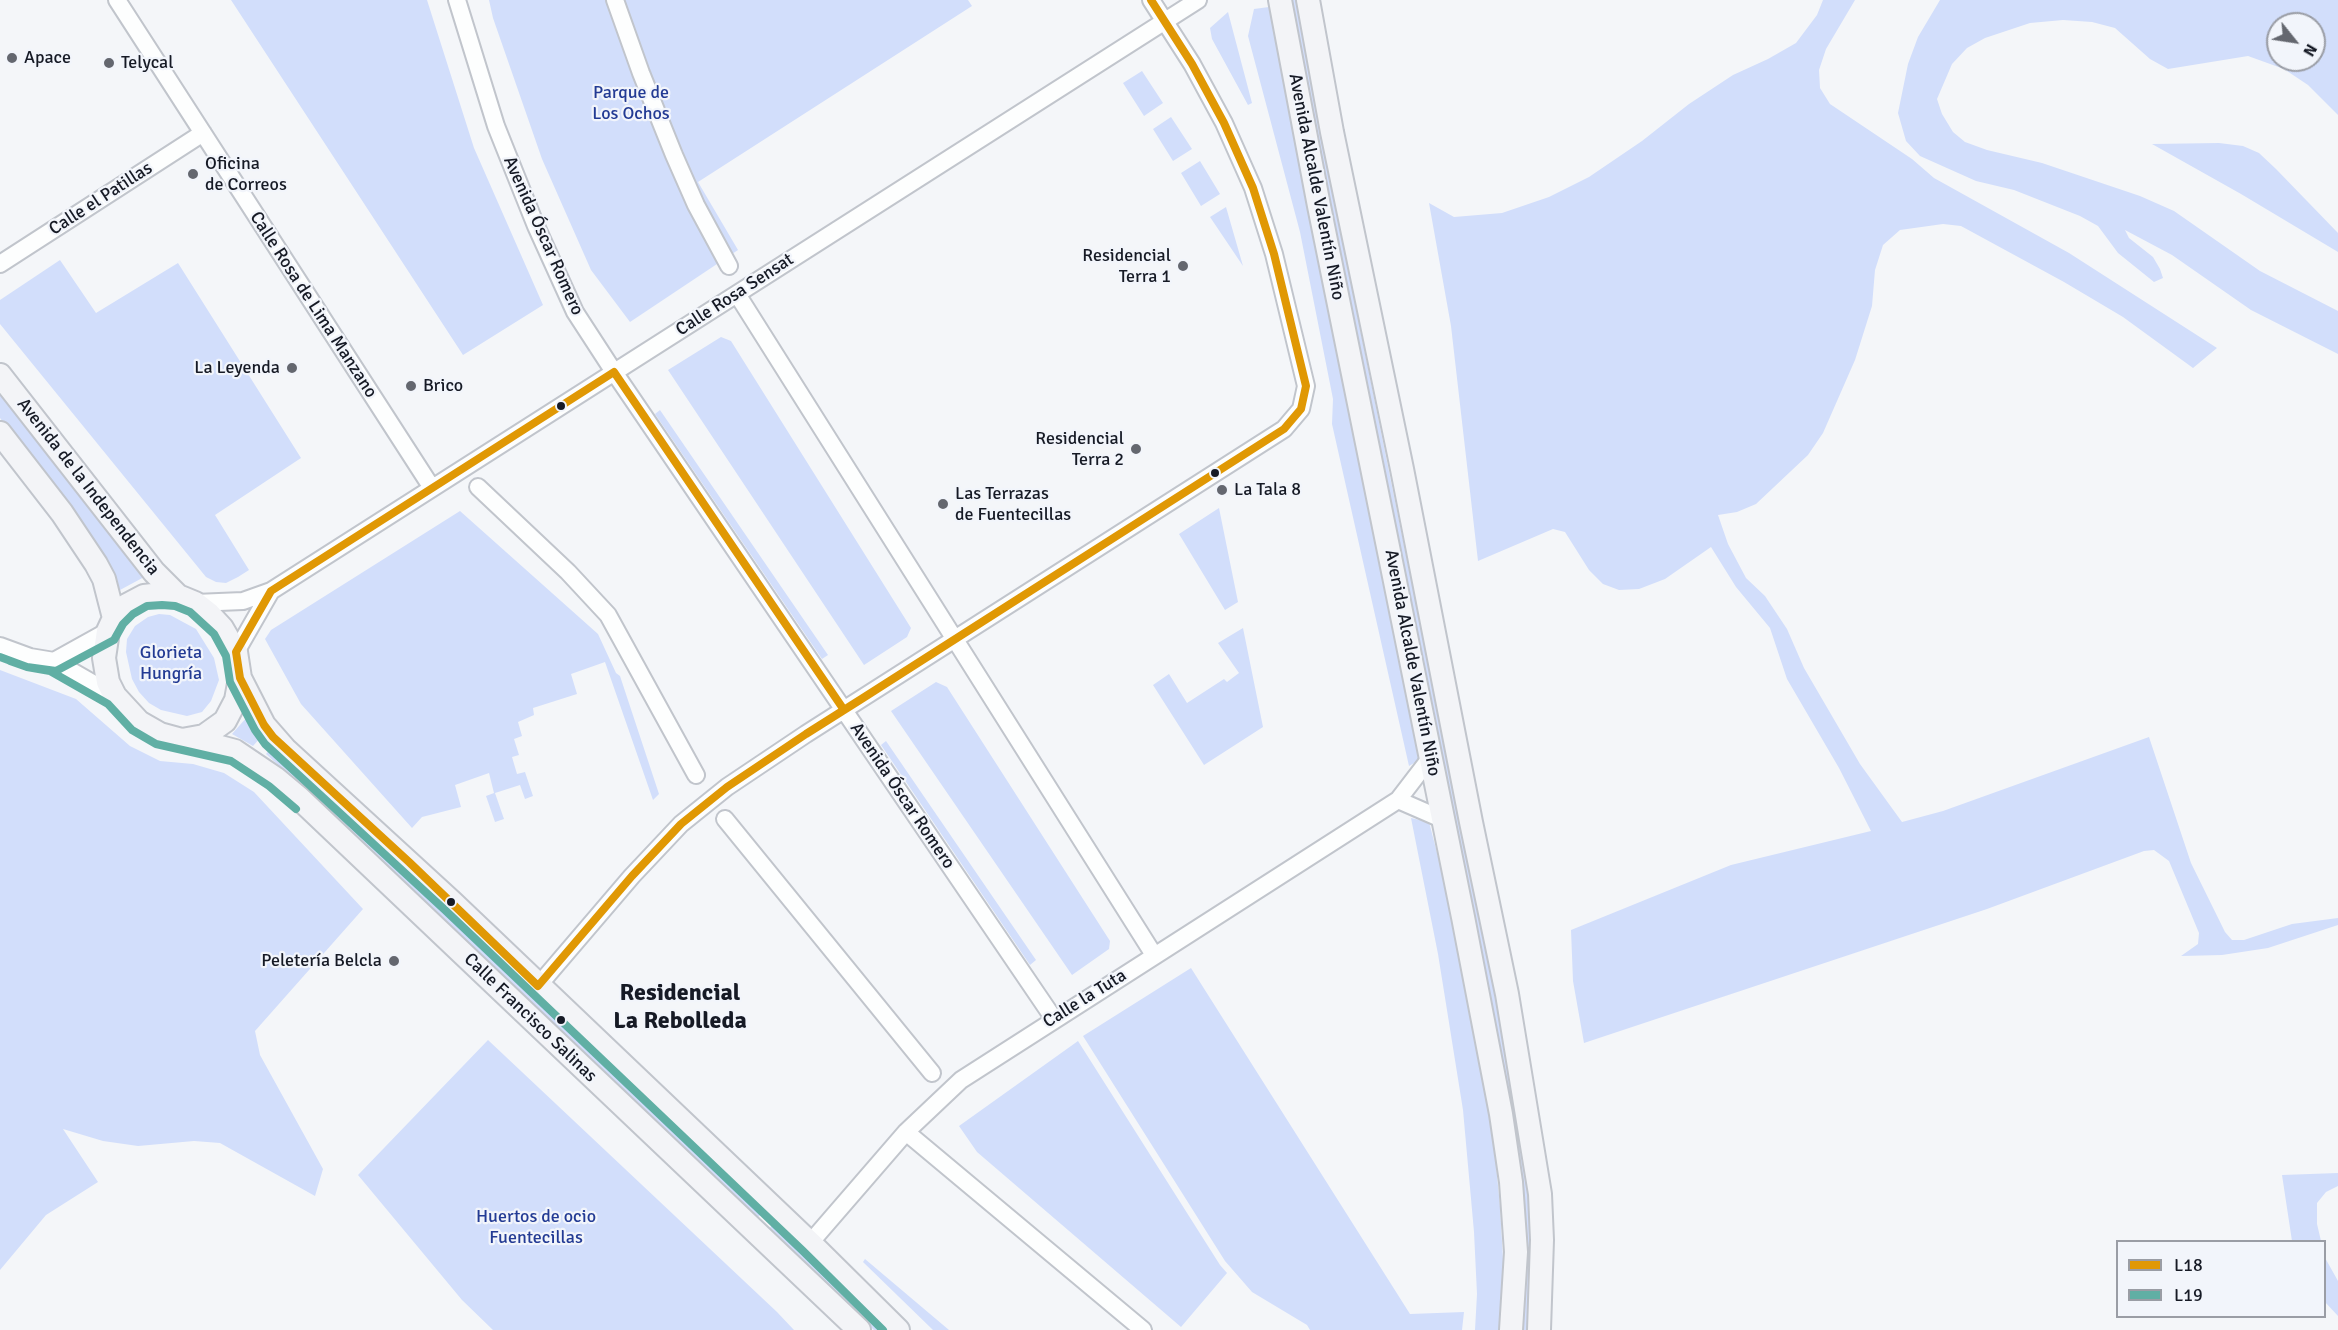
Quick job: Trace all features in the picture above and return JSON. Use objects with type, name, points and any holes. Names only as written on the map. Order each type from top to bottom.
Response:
[{"type":"main road","name":"Avenida Alcalde Valentín Niño","points":[[1308,0],[1332,132],[1398,446],[1507,994],[1540,1194],[1542,1240],[1539,1330]]},
{"type":"main road","name":"Avenida Alcalde Valentín Niño","points":[[1279,1],[1501,1114],[1511,1182],[1516,1252],[1511,1330]]},
{"type":"main road","name":"Avenida de la Independencia","points":[[0,375],[154,572],[186,600]]},
{"type":"main road","name":"Avenida de la Independencia","points":[[0,433],[62,513],[96,564],[104,579],[111,624]]},
{"type":"main road","points":[[162,594],[186,600],[209,614],[222,628],[236,652],[240,678],[236,700],[225,721],[204,735],[182,740],[160,734],[139,722],[115,696],[108,682],[104,658],[111,624],[127,605],[144,596],[162,594]]},
{"type":"main road","name":"Calle Francisco Salinas","points":[[240,678],[264,725],[273,737],[452,902],[810,1243],[898,1330]]},
{"type":"main road","name":"Calle Francisco Salinas","points":[[182,740],[235,751],[275,778],[299,798],[859,1330]]},
{"type":"street","name":"Calle Rosa de Lima Manzano","points":[[117,0],[432,488]]},
{"type":"street","name":"Avenida Óscar Romero","points":[[457,0],[496,126],[566,295],[614,372],[1054,1019]]},
{"type":"street","points":[[615,0],[674,155],[696,205],[729,266]]},
{"type":"street","points":[[538,986],[632,876],[681,824],[727,787],[1284,429],[1301,409],[1306,386],[1274,254],[1253,188],[1224,123],[1192,64],[1151,0]]},
{"type":"street","name":"Calle Rosa Sensat","points":[[186,600],[243,601],[271,591],[1198,0]]},
{"type":"street","name":"Calle el Patillas","points":[[0,264],[202,133]]},
{"type":"street","points":[[737,294],[1154,955]]},
{"type":"street","points":[[478,487],[568,572],[608,615],[696,775]]},
{"type":"street","name":"Calle Rosa Sensat","points":[[236,652],[271,591]]},
{"type":"street","points":[[54,661],[111,624]]},
{"type":"street","points":[[0,646],[30,657],[54,661],[115,696]]},
{"type":"street","name":"Calle la Tuta","points":[[810,1243],[906,1132],[961,1080],[1398,800],[1431,757]]},
{"type":"street","points":[[1398,800],[1444,820]]},
{"type":"street","points":[[724,819],[932,1073]]},
{"type":"street","points":[[906,1132],[1143,1330]]},
{"type":"green space","points":[[231,0],[427,0],[474,148],[543,305],[463,355]]},
{"type":"green space","name":"Parque de Los Ochos","points":[[489,0],[968,0],[972,6],[698,182],[738,250],[630,322],[591,270],[542,159],[493,18]]},
{"type":"green space","points":[[1292,0],[1297,0],[1338,220],[1507,1059],[1529,1197],[1531,1287],[1527,1330],[1522,1330],[1509,1100],[1309,105]]},
{"type":"green space","points":[[1823,0],[1855,0],[1826,49],[1819,70],[1820,88],[1830,104],[1912,159],[1934,178],[2069,253],[2217,348],[2193,368],[2123,317],[1961,226],[1943,224],[1900,230],[1883,245],[1875,270],[1872,306],[1855,360],[1823,433],[1808,455],[1756,504],[1737,512],[1718,515],[1728,544],[1746,578],[1765,596],[1787,629],[1804,668],[1860,764],[1902,822],[1943,811],[2149,737],[2191,863],[2225,932],[2232,940],[2244,940],[2292,924],[2338,918],[2338,925],[2268,948],[2222,955],[2181,956],[2198,944],[2199,933],[2169,861],[2154,850],[2144,851],[1987,909],[1584,1043],[1573,981],[1571,930],[1731,865],[1871,831],[1839,768],[1787,679],[1770,628],[1736,587],[1711,547],[1665,579],[1639,589],[1619,590],[1603,584],[1589,570],[1565,532],[1553,529],[1478,561],[1451,326],[1429,203],[1454,217],[1502,213],[1549,197],[1589,177],[1733,75],[1796,43],[1817,15]]},
{"type":"green space","points":[[1940,0],[2338,0],[2338,115],[2308,85],[2288,72],[2326,72],[2326,12],[2266,12],[2266,62],[2248,56],[2168,69],[2150,59],[2115,28],[2092,22],[2063,20],[2030,23],[1985,38],[1967,48],[1952,64],[1937,99],[1942,114],[1953,132],[1965,142],[1987,150],[2042,163],[2140,196],[2174,211],[2260,271],[2338,311],[2338,354],[2251,310],[2172,255],[2125,230],[2129,238],[2153,257],[2163,278],[2154,282],[2118,253],[2098,226],[2080,216],[2014,190],[1976,181],[1920,156],[1906,141],[1898,113],[1908,64],[1918,37]]},
{"type":"green space","points":[[1269,7],[1421,759],[1409,766],[1332,424],[1333,399],[1300,232],[1248,36],[1254,9]]},
{"type":"green space","points":[[1228,12],[1252,103],[1248,105],[1212,39],[1210,28]]},
{"type":"green space","points":[[1142,71],[1163,103],[1144,116],[1123,83]]},
{"type":"green space","points":[[1171,117],[1192,149],[1173,161],[1153,129]]},
{"type":"green space","points":[[2219,143],[2243,146],[2259,153],[2338,233],[2338,252],[2152,144]]},
{"type":"green space","points":[[1200,161],[1220,194],[1201,206],[1181,173]]},
{"type":"green space","points":[[1226,207],[1243,266],[1210,217]]},
{"type":"green space","points":[[60,260],[96,313],[178,263],[301,458],[215,515],[249,570],[238,577],[226,583],[216,582],[206,577],[0,324],[0,300]]},
{"type":"green space","points":[[721,337],[731,341],[911,628],[907,637],[864,665],[668,370]]},
{"type":"green space","points":[[0,392],[82,499],[146,576],[120,590],[96,546],[0,418]]},
{"type":"green space","points":[[660,410],[828,655],[822,659],[655,414]]},
{"type":"green space","points":[[1219,508],[1238,602],[1225,610],[1179,534]]},
{"type":"green space","points":[[460,511],[598,634],[616,673],[620,676],[659,794],[653,800],[605,662],[571,674],[577,694],[533,708],[534,715],[518,722],[522,736],[514,739],[519,755],[512,757],[517,774],[525,772],[533,796],[525,799],[520,785],[495,793],[504,819],[495,822],[486,796],[494,793],[489,773],[455,785],[461,807],[422,817],[412,828],[301,704],[265,639],[271,630]]},
{"type":"green space","name":"Glorieta Hungría","points":[[159,614],[170,615],[196,629],[214,658],[219,680],[211,701],[202,712],[187,716],[161,710],[149,703],[139,692],[132,679],[126,652],[127,639],[135,626],[148,617]]},
{"type":"green space","points":[[1243,628],[1263,727],[1204,765],[1153,685],[1169,674],[1187,703],[1224,679],[1227,682],[1239,673],[1218,643]]},
{"type":"green space","points":[[0,670],[76,699],[130,746],[160,761],[193,764],[224,773],[254,792],[363,909],[255,1031],[260,1055],[323,1169],[315,1196],[220,1143],[194,1141],[138,1146],[103,1141],[63,1129],[98,1182],[46,1215],[0,1270]]},
{"type":"green space","points":[[936,682],[947,687],[1110,941],[1109,949],[1072,975],[891,711]]},
{"type":"green space","points":[[247,717],[261,737],[253,746],[232,734]]},
{"type":"green space","points":[[886,741],[1036,960],[1030,965],[881,745]]},
{"type":"green space","points":[[270,749],[408,876],[761,1214],[757,1218],[373,851],[266,754]]},
{"type":"green space","points":[[1411,818],[1429,822],[1441,868],[1482,1073],[1494,1144],[1500,1206],[1504,1277],[1500,1330],[1475,1330],[1477,1294],[1474,1232],[1463,1110],[1438,954]]},
{"type":"green space","points":[[1191,968],[1410,1314],[1464,1312],[1462,1330],[1310,1330],[1307,1325],[1252,1292],[1225,1261],[1083,1036]]},
{"type":"green space","name":"Huertos de ocio Fuentecillas","points":[[488,1040],[794,1330],[493,1330],[462,1300],[358,1175]]},
{"type":"green space","points":[[1078,1041],[1227,1273],[1181,1327],[977,1152],[959,1126]]},
{"type":"green space","points":[[2338,1173],[2338,1186],[2326,1192],[2317,1203],[2317,1224],[2321,1240],[2292,1240],[2282,1175]]},
{"type":"green space","points":[[772,1225],[882,1330],[874,1330],[769,1229]]},
{"type":"green space","points":[[865,1259],[949,1330],[933,1330],[863,1262]]},
{"type":"green space","points":[[2326,1260],[2338,1281],[2338,1316],[2326,1303]]},
{"type":"transit line","name":"L18","points":[[844,710],[614,372],[271,591],[236,652],[240,678],[264,725],[273,737],[409,862],[538,986],[632,876],[681,824],[727,787],[806,734],[863,698],[1284,429],[1301,409],[1306,386],[1274,254],[1253,188],[1224,123],[1192,64],[1151,0]]},
{"type":"transit line","name":"L19","points":[[0,657],[27,667],[56,671],[114,640],[123,624],[133,614],[147,606],[175,606],[190,612],[214,634],[226,656],[230,682],[255,730],[265,744],[445,910],[883,1330]]},
{"type":"transit line","name":"L19","points":[[10,661],[50,671],[108,704],[132,730],[156,744],[231,761],[269,786],[296,809]]},
{"type":"place","name":"Apace","points":[[12,58]]},
{"type":"place","name":"Telycal","points":[[109,63]]},
{"type":"place","name":"Oficina de Correos","points":[[193,174]]},
{"type":"place","name":"Residencial Terra 1","points":[[1183,266]]},
{"type":"place","name":"La Leyenda","points":[[292,368]]},
{"type":"place","name":"Brico","points":[[411,386]]},
{"type":"place","name":"Residencial Terra 2","points":[[1136,449]]},
{"type":"place","name":"La Tala 8","points":[[1222,490]]},
{"type":"place","name":"Las Terrazas de Fuentecillas","points":[[943,504]]},
{"type":"place","name":"Peletería Belcla","points":[[394,961]]},
{"type":"district","name":"Residencial La Rebolleda","points":[[680,1008]]}]
